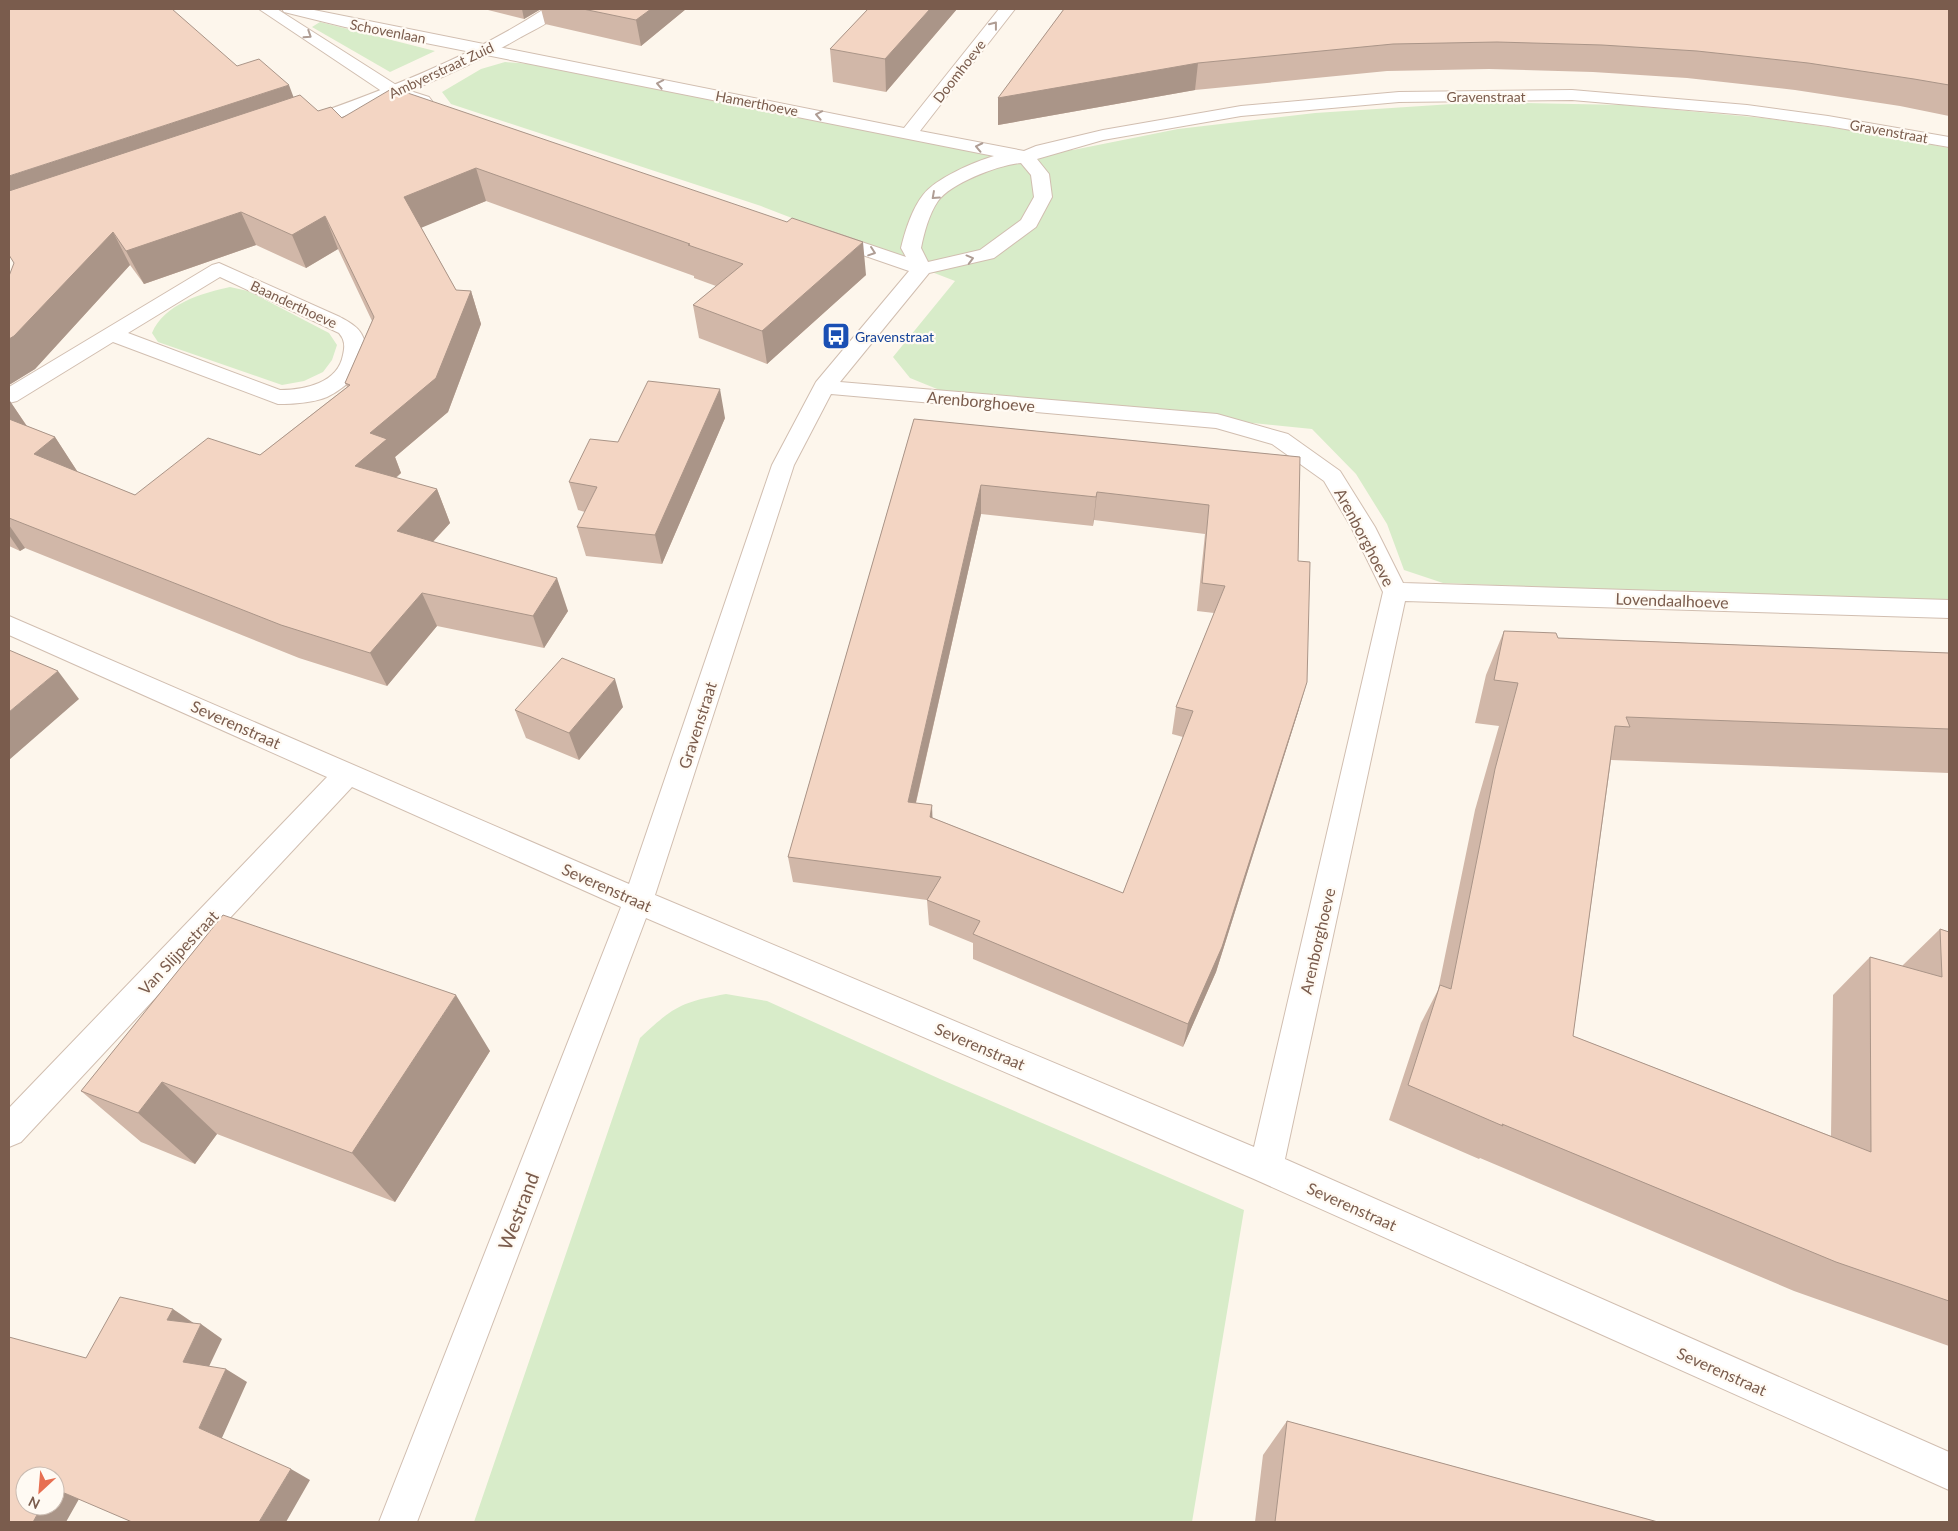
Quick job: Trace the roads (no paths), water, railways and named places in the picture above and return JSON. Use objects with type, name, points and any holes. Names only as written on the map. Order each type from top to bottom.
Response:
[{"type":"street","points":[[267,9],[395,92],[442,108]]},
{"type":"street","name":"Schovenlaan","points":[[290,9],[345,22],[487,50]]},
{"type":"street","name":"Ambyerstraat Zuid","points":[[282,132],[395,92],[487,50],[554,9]]},
{"type":"street","name":"Doomhoeve","points":[[910,132],[1008,9]]},
{"type":"street","name":"Hamerthoeve","points":[[487,50],[910,132],[1026,157]]},
{"type":"street","name":"Gravenstraat","points":[[638,901],[783,465],[824,387],[922,269],[911,248],[915,231],[931,197],[963,175],[1004,159],[1026,157],[1042,150],[1103,135],[1241,111],[1398,97],[1572,96],[1655,101],[1819,119],[1949,142]]},
{"type":"street","points":[[809,231],[922,269],[987,254],[1030,223],[1043,197],[1040,174],[1026,157]]},
{"type":"street","name":"Baanderthoeve","points":[[9,396],[219,269],[333,321],[353,337],[355,347],[352,364],[336,382],[319,392],[289,397],[262,392],[112,334]]},
{"type":"street","name":"Arenborghoeve","points":[[824,387],[1217,422],[1280,439],[1332,476],[1363,527],[1395,592],[1266,1168]]},
{"type":"street","name":"Lovendaalhoeve","points":[[1395,592],[1949,609]]},
{"type":"street","name":"Severenstraat","points":[[9,625],[638,901],[1266,1168],[1949,1471]]},
{"type":"street","name":"Van Slijpestraat","points":[[9,1131],[348,773]]},
{"type":"street","name":"Westrand","points":[[398,1522],[638,901]]},
{"type":"place","name":"Gravenstraat","points":[[836,336]]}]
